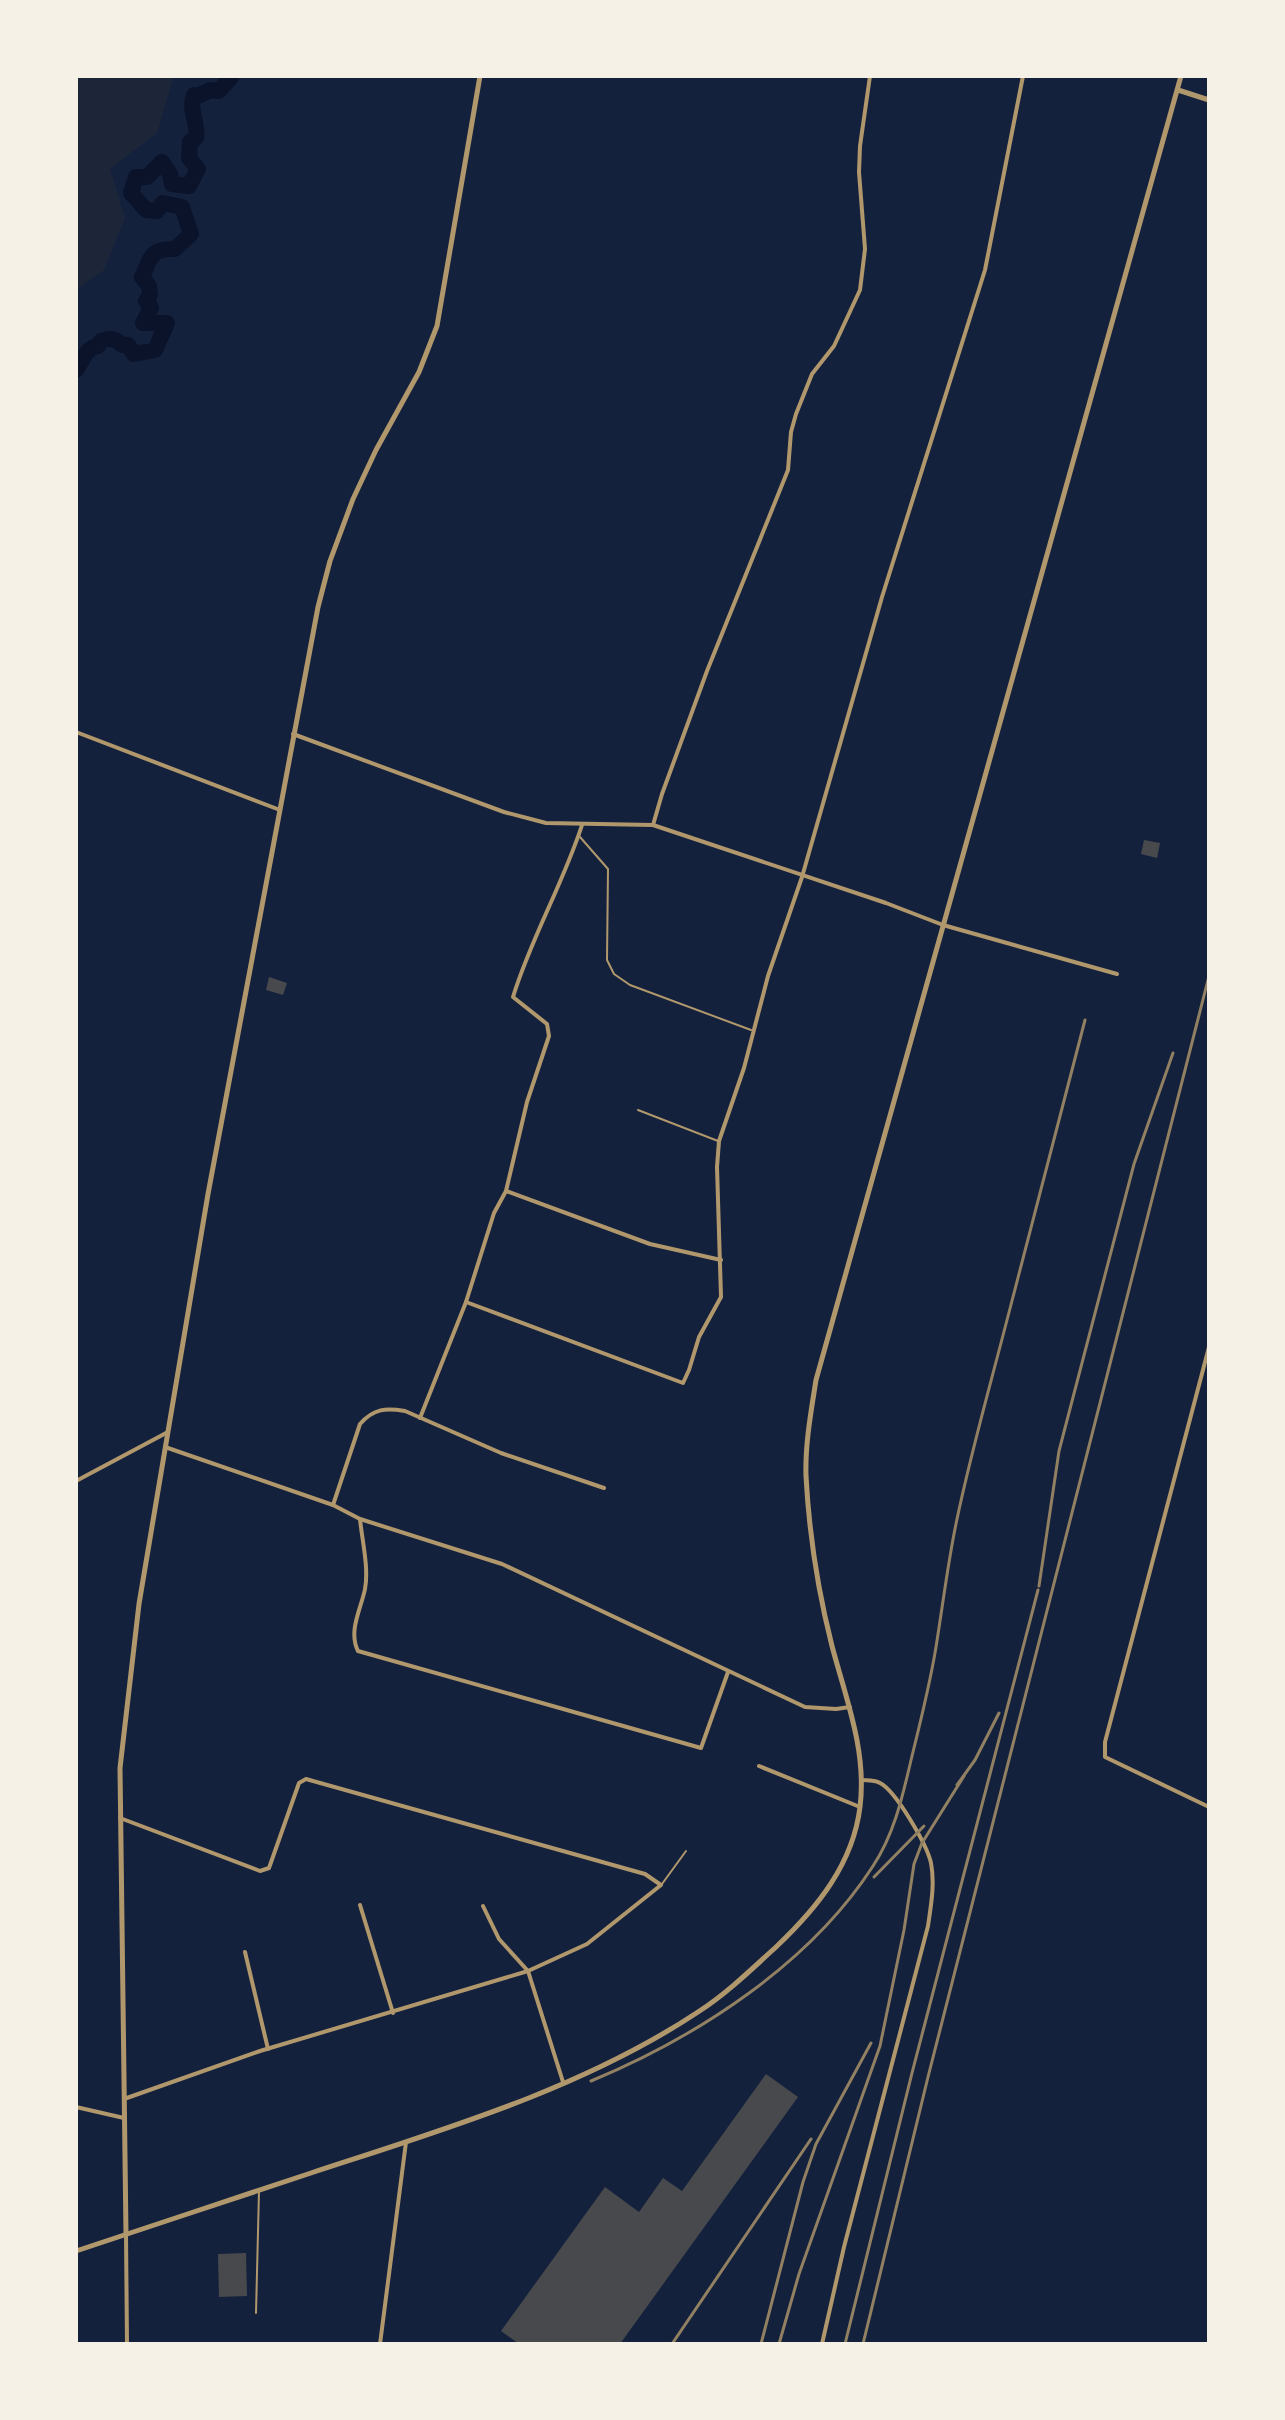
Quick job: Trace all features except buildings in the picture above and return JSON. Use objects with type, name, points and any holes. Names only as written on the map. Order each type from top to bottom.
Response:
[{"type":"street","points":[[127,2344],[120,1768],[139,1604],[208,1194],[318,607],[330,561],[353,499],[419,372],[437,326],[480,76]]},
{"type":"street","points":[[653,825],[707,671],[788,470],[791,432],[796,414],[812,374],[834,346],[860,290],[865,249],[860,146],[870,76]]},
{"type":"street","points":[[466,1302],[683,1383],[699,1337],[721,1297],[719,1141],[802,877],[882,597],[985,270],[1023,76]]},
{"type":"street","points":[[76,2251],[406,2142],[610,2062],[701,2010],[760,1962],[804,1920],[829,1887],[849,1850],[860,1807],[861,1780],[858,1742],[820,1584],[806,1474],[808,1426],[816,1380],[1181,76]]},
{"type":"street","points":[[1178,90],[1209,100]]},
{"type":"street","points":[[76,732],[280,810]]},
{"type":"street","points":[[293,734],[504,812],[546,823],[653,825],[943,925],[1117,974]]},
{"type":"street","points":[[420,1418],[466,1302],[494,1213],[506,1191],[527,1102],[549,1036],[547,1024],[513,997],[522,968],[583,825]]},
{"type":"street","points":[[506,1191],[650,1244],[721,1260]]},
{"type":"street","points":[[1209,1351],[1105,1742],[1105,1757],[1209,1807]]},
{"type":"street","points":[[333,1505],[360,1424],[368,1414],[390,1408],[405,1411],[501,1453],[604,1488]]},
{"type":"street","points":[[76,1481],[168,1432]]},
{"type":"street","points":[[164,1447],[333,1505],[360,1519],[502,1564],[805,1707],[850,1707]]},
{"type":"street","points":[[360,1519],[366,1585],[353,1641],[358,1651],[701,1748],[728,1672]]},
{"type":"street","points":[[759,1766],[860,1807]]},
{"type":"street","points":[[120,1818],[260,1871],[269,1868],[299,1783],[306,1779],[645,1874],[661,1885],[587,1944],[528,1971],[268,2049],[124,2099]]},
{"type":"street","points":[[822,2344],[924,1939],[933,1880],[930,1860],[889,1791],[880,1783],[861,1780]]},
{"type":"street","points":[[360,1905],[393,2013]]},
{"type":"street","points":[[483,1906],[499,1939],[528,1971],[563,2082]]},
{"type":"street","points":[[245,1952],[268,2049]]},
{"type":"street","points":[[76,2107],[124,2118]]},
{"type":"street","points":[[380,2344],[406,2142]]},
{"type":"lane","points":[[579,836],[608,869],[607,960],[614,974],[630,985],[753,1031]]},
{"type":"lane","points":[[638,1110],[719,1141]]},
{"type":"lane","points":[[661,1885],[686,1851]]},
{"type":"lane","points":[[256,2313],[259,2190]]},
{"type":"shaded area","points":[[76,76],[174,76],[157,133],[110,169],[125,218],[104,270],[76,290]]},
{"type":"waterway","points":[[76,370],[88,352],[104,340],[112,339],[128,345],[134,354],[155,350],[167,323],[143,323],[151,308],[146,301],[150,295],[149,286],[142,277],[156,252],[175,249],[191,234],[182,207],[163,203],[157,211],[146,210],[131,193],[136,177],[147,177],[162,162],[172,184],[189,186],[198,169],[189,158],[190,142],[197,133],[192,106],[194,95],[210,90],[219,91],[232,76]]},
{"type":"railway","points":[[863,2344],[928,2077],[1209,976]]},
{"type":"railway","points":[[591,2081],[671,2043],[748,1994],[817,1935],[847,1902],[881,1853],[902,1799],[928,1688],[968,1469],[1085,1020]]},
{"type":"railway","points":[[1039,1586],[1059,1451],[1134,1164],[1173,1053]]},
{"type":"railway","points":[[845,2344],[1038,1590]]},
{"type":"railway","points":[[957,1785],[975,1760],[999,1713]]},
{"type":"railway","points":[[779,2344],[799,2274],[880,2046],[914,1864],[922,1843],[964,1776]]},
{"type":"railway","points":[[874,1877],[924,1826]]},
{"type":"railway","points":[[761,2344],[803,2182],[816,2144],[871,2043]]},
{"type":"railway","points":[[672,2344],[811,2139]]}]
